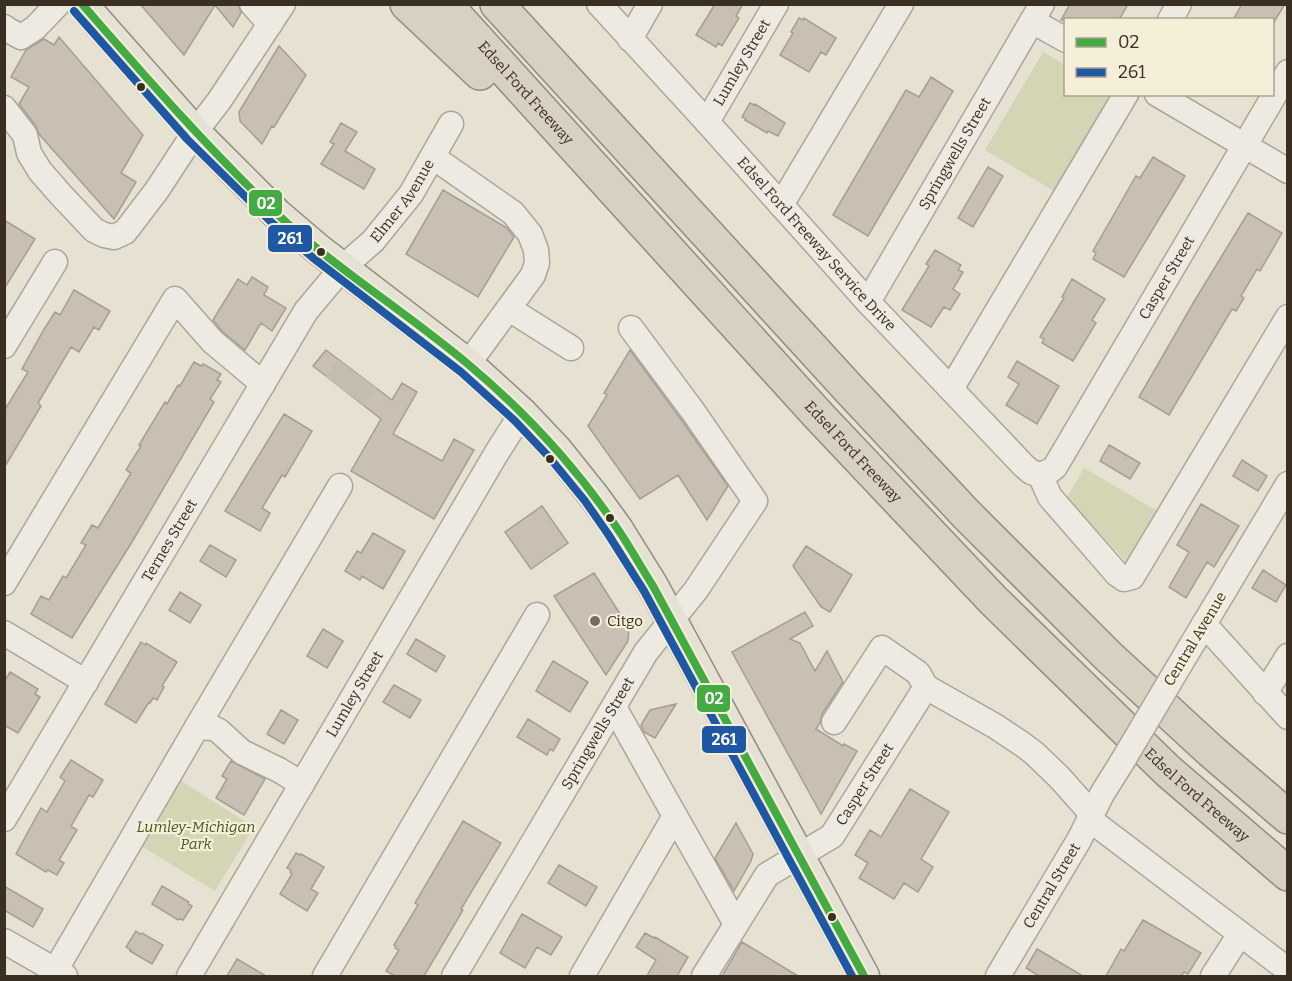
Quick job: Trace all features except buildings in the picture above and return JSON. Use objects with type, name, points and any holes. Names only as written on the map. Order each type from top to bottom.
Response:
[{"type":"highway","points":[[407,4],[475,67],[552,144],[601,177]]},
{"type":"highway","name":"Edsel Ford Freeway","points":[[445,4],[825,423],[993,600],[1168,771],[1287,873]]},
{"type":"highway","points":[[498,4],[850,390],[996,545],[1108,656],[1211,752],[1287,817]]},
{"type":"highway","points":[[515,4],[540,51]]},
{"type":"main road","points":[[82,4],[195,132],[277,214],[342,268],[468,364],[522,413],[557,450],[612,521],[632,551],[672,620],[864,976]]},
{"type":"street","points":[[4,27],[21,37],[34,28],[58,4]]},
{"type":"street","points":[[4,108],[25,135],[29,153],[40,171],[94,230],[114,237],[126,232],[219,101],[276,14],[252,4]]},
{"type":"street","name":"Edsel Ford Freeway Service Drive","points":[[599,4],[868,302],[1024,466],[1040,475]]},
{"type":"street","points":[[630,39],[650,4]]},
{"type":"street","name":"Lumley Street","points":[[707,122],[776,4]]},
{"type":"street","points":[[781,205],[901,4]]},
{"type":"street","points":[[1171,18],[1179,4]]},
{"type":"street","points":[[1037,13],[1064,39]]},
{"type":"street","name":"Springwells Street","points":[[868,302],[1037,13]]},
{"type":"street","name":"Casper Street","points":[[1274,94],[1287,72]]},
{"type":"street","points":[[951,389],[1125,96]]},
{"type":"street","points":[[1160,96],[1287,171]]},
{"type":"street","name":"Casper Street","points":[[1040,475],[1055,467],[1273,96]]},
{"type":"street","name":"Elmer Avenue","points":[[342,268],[373,241],[411,194],[451,124]]},
{"type":"street","points":[[433,157],[513,213],[530,234],[536,250],[537,262],[533,275],[468,364]]},
{"type":"street","points":[[4,346],[55,262]]},
{"type":"street","name":"Ternes Street","points":[[4,819],[306,311],[342,268]]},
{"type":"street","points":[[4,583],[175,299],[213,342],[263,384]]},
{"type":"street","points":[[509,309],[571,348]]},
{"type":"street","points":[[1040,475],[1050,496],[1117,574],[1124,579],[1132,577],[1287,317]]},
{"type":"street","name":"Springwells Street","points":[[454,976],[646,652],[696,590],[755,501],[632,328]]},
{"type":"street","name":"Lumley Street","points":[[189,976],[522,413]]},
{"type":"street","name":"Central Avenue","points":[[1095,809],[1287,484]]},
{"type":"street","points":[[4,941],[57,975],[197,727],[340,486]]},
{"type":"street","points":[[325,976],[537,615]]},
{"type":"street","points":[[4,633],[86,682]]},
{"type":"street","points":[[1199,633],[1265,693],[1287,717]]},
{"type":"street","points":[[834,722],[882,648],[918,673],[926,687],[995,726],[1028,748],[1240,934],[1287,970]]},
{"type":"street","points":[[1265,693],[1287,656]]},
{"type":"street","name":"Casper Street","points":[[704,976],[767,875],[832,836],[926,687]]},
{"type":"street","points":[[614,707],[736,924]]},
{"type":"street","points":[[197,727],[213,728],[219,731],[242,752],[302,784]]},
{"type":"street","name":"Central Street","points":[[998,976],[1095,809]]},
{"type":"street","points":[[582,976],[675,816]]},
{"type":"street","points":[[1213,976],[1240,934]]},
{"type":"green space","points":[[1043,52],[1064,64],[1064,96],[1113,96],[1059,194],[985,150]]},
{"type":"green space","points":[[1084,468],[1159,512],[1128,564],[1067,497]]},
{"type":"green space","name":"Lumley-Michigan Park","points":[[178,779],[254,827],[215,891],[138,844]]},
{"type":"tunnel","points":[[335,384],[348,367]]},
{"type":"tunnel","points":[[354,398],[367,381]]},
{"type":"transit line","name":"02","points":[[82,4],[201,137],[276,213],[323,253],[490,383],[549,441],[584,483],[617,528],[653,586],[864,976]]},
{"type":"transit line","name":"261","points":[[74,11],[187,139],[270,221],[312,257],[461,372],[515,421],[549,457],[585,501],[644,591],[852,976]]},
{"type":"place","name":"Citgo","points":[[595,621]]}]
